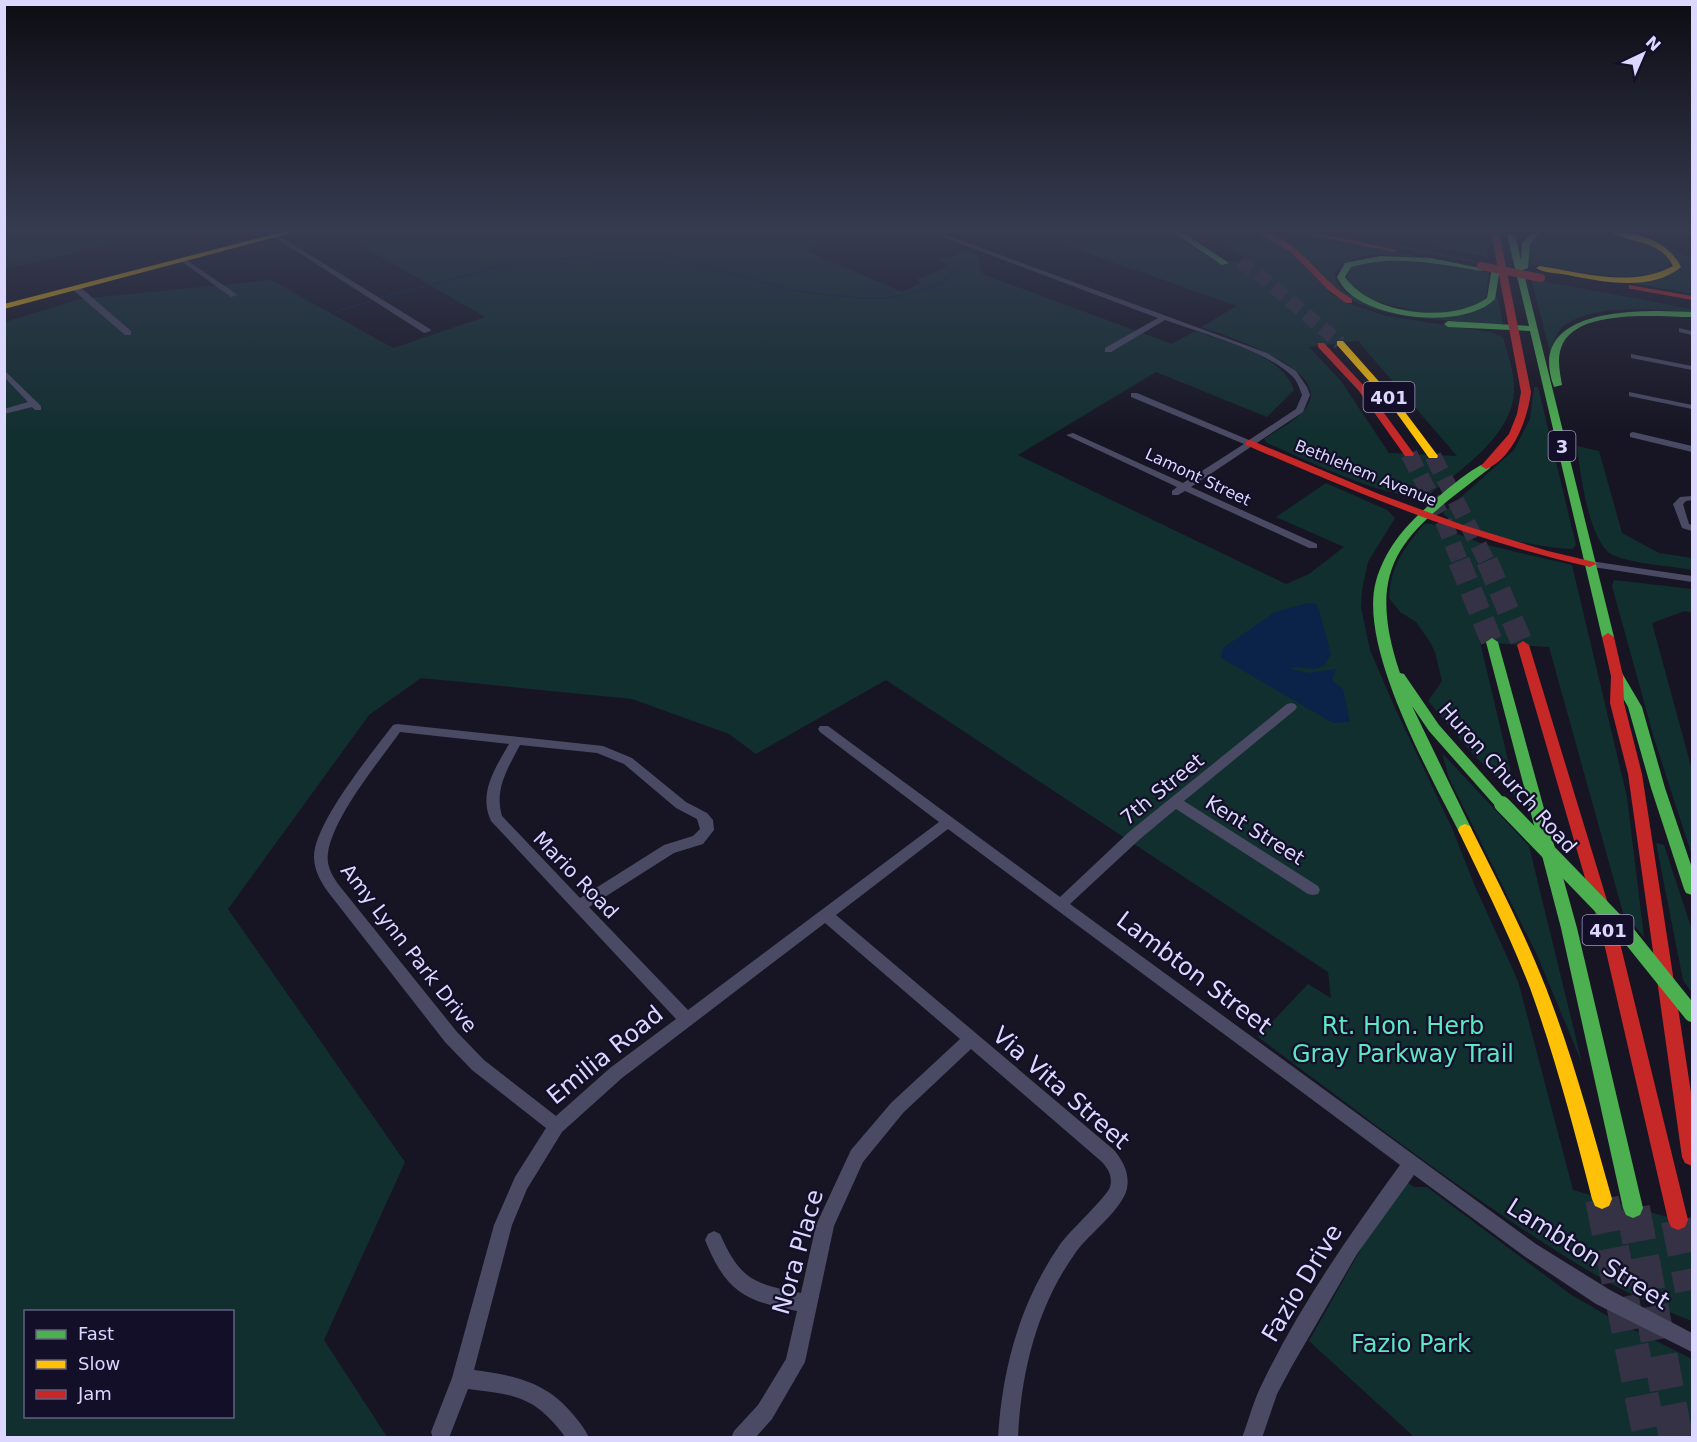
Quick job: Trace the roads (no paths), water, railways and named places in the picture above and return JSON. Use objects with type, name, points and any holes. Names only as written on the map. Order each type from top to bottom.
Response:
[{"type":"main road","points":[[4,307],[33,299]]},
{"type":"main road","points":[[1348,299],[1398,317],[1516,335],[1533,329]]},
{"type":"main road","points":[[1366,299],[1385,307],[1432,315],[1463,314],[1484,308],[1490,299]]},
{"type":"main road","name":"Huron Church Road","points":[[1509,299],[1527,393],[1522,418],[1515,435],[1497,457],[1411,527],[1390,554],[1379,588],[1380,628],[1394,670],[1434,728],[1502,804],[1626,932],[1692,1014]]},
{"type":"main road","name":"3","points":[[1525,299],[1617,676],[1635,707],[1658,788],[1692,889]]},
{"type":"main road","points":[[1666,299],[1692,305]]},
{"type":"main road","points":[[1551,404],[1557,387],[1557,345],[1571,329],[1587,322],[1620,315],[1692,315]]},
{"type":"main road","name":"401","points":[[1340,343],[1396,406],[1433,456]]},
{"type":"main road","name":"401","points":[[1321,345],[1362,389],[1409,454]]},
{"type":"main road","name":"Bethlehem Avenue","points":[[1250,443],[1496,542],[1554,558],[1590,564]]},
{"type":"main road","name":"401","points":[[1492,642],[1569,928],[1633,1208]]},
{"type":"main road","name":"401","points":[[1523,645],[1612,943],[1678,1220]]},
{"type":"main road","points":[[1394,670],[1413,723],[1536,982],[1568,1074],[1602,1199]]},
{"type":"main road","points":[[1617,676],[1617,703],[1635,774],[1692,1156]]},
{"type":"street","points":[[89,299],[128,333]]},
{"type":"street","points":[[377,299],[427,331]]},
{"type":"street","points":[[1116,299],[1269,357],[1298,376],[1306,395],[1300,410],[1179,490]]},
{"type":"street","points":[[1108,350],[1165,317]]},
{"type":"street","points":[[1682,330],[1692,333]]},
{"type":"street","points":[[1634,356],[1692,368]]},
{"type":"street","points":[[4,372],[35,406],[4,412]]},
{"type":"street","points":[[1632,394],[1692,407]]},
{"type":"street","name":"Bethlehem Avenue","points":[[1134,395],[1250,443]]},
{"type":"street","name":"Lamont Street","points":[[1070,435],[1179,490],[1313,546]]},
{"type":"street","points":[[1633,435],[1692,449]]},
{"type":"street","points":[[1691,498],[1678,504],[1685,526],[1692,528]]},
{"type":"street","points":[[1590,564],[1692,579]]},
{"type":"street","name":"7th Street","points":[[1061,904],[1135,835],[1177,803],[1291,707]]},
{"type":"street","name":"Amy Lynn Park Drive","points":[[556,1126],[478,1065],[451,1037],[333,888],[326,878],[321,852],[329,830],[397,728],[586,747],[619,755],[681,805],[706,820],[707,830],[698,840],[669,849],[579,906]]},
{"type":"street","name":"Lambton Street","points":[[824,729],[1411,1164],[1566,1274],[1636,1315],[1692,1343]]},
{"type":"street","name":"Mario Road","points":[[517,740],[495,780],[491,799],[492,809],[503,827],[687,1020]]},
{"type":"street","name":"Kent Street","points":[[1177,803],[1313,890]]},
{"type":"street","name":"Emilia Road","points":[[441,1432],[462,1378],[503,1225],[521,1183],[556,1126],[596,1089],[948,822]]},
{"type":"street","name":"Via Vita Street","points":[[827,916],[1117,1166],[1120,1186],[1116,1195],[1064,1253],[1026,1327],[1017,1356],[1008,1437]]},
{"type":"street","name":"Nora Place","points":[[741,1437],[765,1412],[795,1362],[825,1226],[857,1156],[897,1108],[970,1040]]},
{"type":"street","name":"Fazio Drive","points":[[1252,1437],[1266,1398],[1285,1359],[1352,1248],[1411,1164]]},
{"type":"street","points":[[714,1240],[726,1268],[748,1289],[807,1303]]},
{"type":"street","points":[[462,1378],[532,1391],[558,1410],[579,1437]]},
{"type":"water","points":[[1308,603],[1316,604],[1319,610],[1331,654],[1324,666],[1315,669],[1294,667],[1291,669],[1309,673],[1336,669],[1332,680],[1343,689],[1350,722],[1333,723],[1221,658],[1223,648],[1275,612]]},
{"type":"waterway","points":[[335,312],[371,301]]},
{"type":"tunnel","points":[[1289,299],[1340,343]]},
{"type":"tunnel","points":[[1409,454],[1443,520],[1460,562]]},
{"type":"tunnel","points":[[1433,456],[1487,562]]},
{"type":"tunnel","points":[[1459,561],[1492,642]]},
{"type":"tunnel","points":[[1487,561],[1523,645]]},
{"type":"tunnel","points":[[1602,1199],[1650,1438]]},
{"type":"tunnel","points":[[1633,1208],[1676,1438]]},
{"type":"tunnel","points":[[1678,1220],[1692,1290]]},
{"type":"park label","name":"Rt. Hon. Herb Gray Parkway Trail","points":[[1403,1040]]},
{"type":"park label","name":"Fazio Park","points":[[1411,1344]]}]
